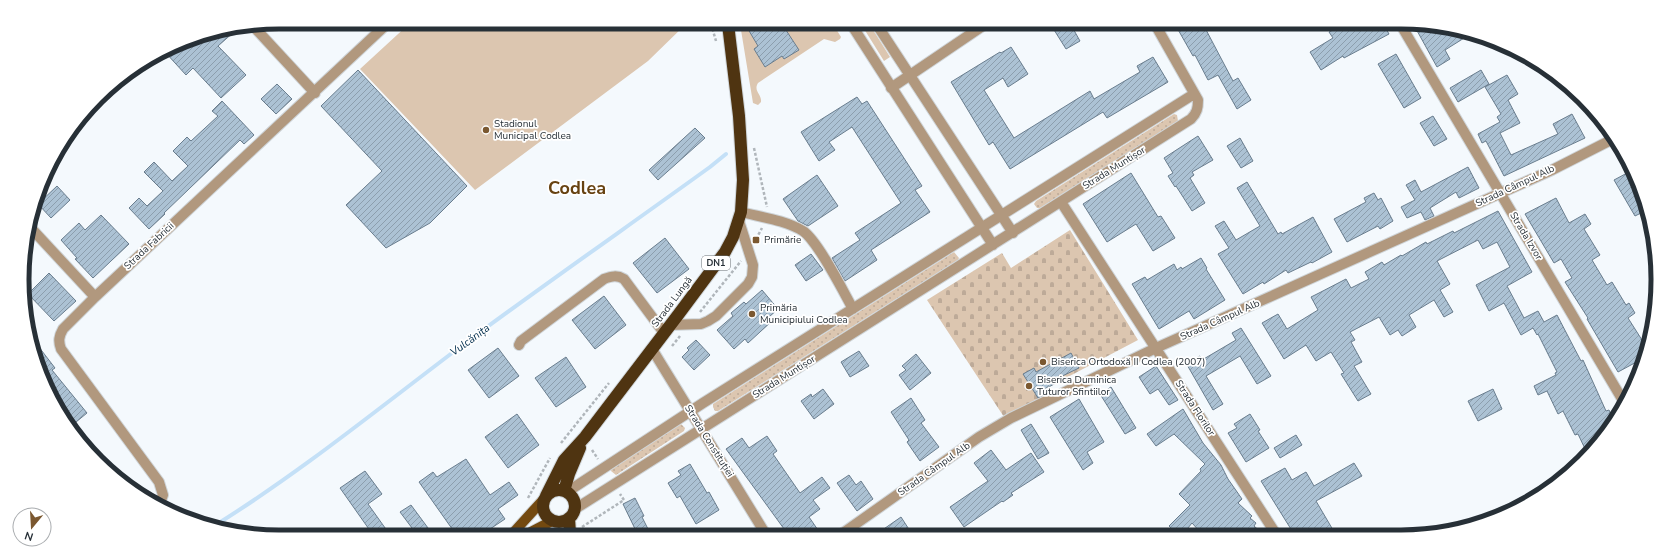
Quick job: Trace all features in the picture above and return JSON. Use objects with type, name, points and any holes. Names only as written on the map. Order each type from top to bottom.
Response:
[{"type":"highway","name":"Strada Lungă","points":[[545,498],[559,468],[585,437],[725,252],[733,237],[740,216],[743,180],[739,116],[729,29]]},
{"type":"highway","name":"Strada Lungă","points":[[566,491],[574,460],[585,437]]},
{"type":"highway","points":[[572,514],[563,522],[554,525],[545,514],[542,505],[545,498],[554,490],[566,491],[574,499],[572,514],[575,530]]},
{"type":"main road","points":[[516,530],[545,498]]},
{"type":"main road","points":[[538,530],[554,525]]},
{"type":"street","name":"Strada Fabricii","points":[[161,500],[163,495],[159,482],[61,349],[58,341],[64,329],[95,297],[315,93],[382,29]]},
{"type":"street","points":[[854,29],[993,245]]},
{"type":"street","points":[[880,29],[1013,233]]},
{"type":"street","points":[[891,88],[978,29]]},
{"type":"street","name":"Strada Muntișor","points":[[572,514],[701,429],[1013,233],[1196,115],[1198,100],[1158,29]]},
{"type":"street","name":"Strada Izvor","points":[[1403,29],[1621,397]]},
{"type":"street","points":[[257,30],[315,93]]},
{"type":"street","name":"Strada Muntișor","points":[[566,491],[1194,94]]},
{"type":"street","name":"Strada Câmpul Alb","points":[[847,530],[979,437],[1011,418],[1156,348],[1552,170],[1609,141]]},
{"type":"street","name":"Strada Florilor","points":[[1061,202],[1273,530]]},
{"type":"street","points":[[519,345],[521,341],[604,278],[612,276],[619,276],[624,279],[667,329],[701,324],[708,321],[716,316],[748,284],[752,277],[753,265],[740,216],[788,224],[803,232],[816,246],[853,309]]},
{"type":"street","points":[[34,231],[95,297]]},
{"type":"street","name":"Strada Constituției","points":[[652,348],[763,530]]},
{"type":"path","points":[[578,530],[624,500]]},
{"type":"green space","name":"Stadionul Municipal Codlea","points":[[403,29],[681,29],[648,61],[475,190],[360,69]]},
{"type":"green space","points":[[741,29],[836,29],[841,37],[840,39],[835,42],[824,39],[758,83],[756,88],[761,102],[758,105],[753,103]]},
{"type":"green space","points":[[864,29],[872,29],[890,57],[884,61]]},
{"type":"green space","points":[[1174,114],[1177,115],[1178,121],[1040,208],[1037,208],[1034,204],[1036,201]]},
{"type":"green space","points":[[1070,230],[1138,340],[1045,389],[1047,394],[1004,417],[927,300],[1002,253],[1011,268]]},
{"type":"green space","points":[[954,252],[959,258],[958,260],[718,411],[715,411],[713,404]]},
{"type":"green space","points":[[681,424],[685,428],[684,431],[616,475],[611,471],[612,468]]},
{"type":"building","points":[[748,29],[785,29],[799,50],[784,59],[782,56],[765,67],[754,49],[758,46]]},
{"type":"building","points":[[1054,29],[1073,29],[1080,41],[1066,49]]},
{"type":"building","points":[[1178,29],[1206,29],[1233,81],[1238,78],[1251,100],[1237,109],[1218,75],[1208,80],[1195,55],[1193,56]]},
{"type":"building","points":[[1335,29],[1386,29],[1389,34],[1344,58],[1343,56],[1321,70],[1310,52],[1333,38],[1329,32]]},
{"type":"building","points":[[1417,30],[1433,31],[1464,38],[1445,50],[1450,59],[1437,67]]},
{"type":"building","points":[[232,34],[218,46],[246,75],[221,98],[193,68],[186,75],[168,55],[199,42]]},
{"type":"building","points":[[1011,47],[1028,74],[1008,87],[1003,78],[984,90],[1014,138],[1090,91],[1094,99],[1140,72],[1137,66],[1153,57],[1168,82],[1107,118],[1103,112],[1010,169],[993,142],[989,145],[951,82],[1000,52],[1001,53]]},
{"type":"building","points":[[1396,54],[1421,98],[1404,108],[1378,64]]},
{"type":"building","points":[[358,70],[467,186],[430,223],[386,248],[346,205],[382,171],[321,106]]},
{"type":"building","points":[[1481,70],[1489,84],[1458,102],[1450,88]]},
{"type":"building","points":[[1507,75],[1518,94],[1508,100],[1520,123],[1500,133],[1511,155],[1558,134],[1553,124],[1572,114],[1585,138],[1504,176],[1486,141],[1482,143],[1478,134],[1500,122],[1497,117],[1501,114],[1485,87]]},
{"type":"building","points":[[277,84],[292,99],[276,114],[261,99]]},
{"type":"building","points":[[857,97],[862,104],[867,101],[922,186],[915,190],[930,212],[871,250],[877,260],[845,281],[832,258],[860,240],[855,233],[901,203],[852,127],[829,142],[835,150],[819,161],[801,132]]},
{"type":"building","points":[[222,101],[254,135],[244,144],[240,140],[149,229],[129,208],[139,198],[147,206],[163,191],[144,172],[154,162],[172,181],[188,166],[173,151],[187,137],[191,141],[218,116],[212,111]]},
{"type":"building","points":[[1433,116],[1447,139],[1434,146],[1420,123]]},
{"type":"building","points":[[695,128],[705,138],[658,180],[649,170]]},
{"type":"building","points":[[1198,136],[1213,160],[1192,172],[1194,175],[1190,178],[1205,203],[1192,211],[1168,176],[1173,173],[1164,158]]},
{"type":"building","points":[[1240,138],[1253,161],[1241,168],[1227,146]]},
{"type":"building","points":[[1468,167],[1479,188],[1459,198],[1456,192],[1430,208],[1434,216],[1425,220],[1421,212],[1407,218],[1401,207],[1415,200],[1406,185],[1415,180],[1421,192]]},
{"type":"building","points":[[1131,173],[1158,217],[1161,216],[1175,238],[1153,251],[1136,224],[1107,242],[1083,204]]},
{"type":"building","points":[[1627,173],[1638,199],[1641,213],[1635,216],[1614,180]]},
{"type":"building","points":[[817,175],[838,206],[808,226],[798,221],[783,199]]},
{"type":"building","points":[[1247,182],[1278,234],[1281,232],[1282,234],[1313,217],[1332,252],[1312,263],[1311,262],[1288,273],[1286,270],[1264,284],[1263,282],[1243,294],[1218,254],[1229,248],[1215,226],[1224,221],[1236,240],[1260,226],[1237,188]]},
{"type":"building","points":[[57,186],[70,200],[51,218],[40,206],[42,201]]},
{"type":"building","points":[[1374,193],[1378,200],[1381,198],[1393,221],[1380,229],[1378,226],[1347,242],[1334,219],[1366,202],[1364,198]]},
{"type":"building","points":[[1556,198],[1569,223],[1585,214],[1591,224],[1584,229],[1600,255],[1592,260],[1607,285],[1612,282],[1626,305],[1629,303],[1635,313],[1628,318],[1642,340],[1643,339],[1637,361],[1618,372],[1587,319],[1588,318],[1565,282],[1572,278],[1561,259],[1554,263],[1525,214]]},
{"type":"building","points":[[1498,211],[1532,272],[1507,286],[1524,318],[1538,311],[1544,322],[1557,315],[1581,361],[1583,360],[1606,411],[1609,410],[1611,415],[1585,449],[1578,434],[1575,435],[1563,411],[1558,414],[1547,391],[1538,395],[1534,386],[1556,375],[1555,373],[1557,372],[1538,334],[1537,335],[1533,328],[1521,335],[1504,303],[1489,311],[1476,285],[1510,267],[1497,242],[1483,249],[1478,240],[1437,261],[1450,284],[1440,290],[1453,312],[1444,317],[1434,300],[1409,315],[1416,327],[1402,336],[1398,330],[1390,335],[1379,317],[1350,332],[1355,340],[1351,342],[1362,362],[1354,366],[1371,394],[1358,401],[1341,374],[1344,373],[1331,352],[1316,361],[1306,345],[1284,359],[1262,323],[1278,314],[1287,329],[1318,310],[1311,297],[1346,279],[1351,288],[1369,279],[1365,272],[1382,262],[1384,265],[1426,242],[1427,244],[1453,231],[1454,233]]},
{"type":"building","points":[[101,215],[129,244],[93,278],[75,259],[77,258],[61,240],[79,223],[85,230]]},
{"type":"building","points":[[665,238],[689,269],[657,293],[633,263]]},
{"type":"building","points":[[811,254],[823,270],[806,281],[795,265]]},
{"type":"building","points":[[1201,258],[1225,300],[1194,319],[1189,311],[1159,329],[1132,284],[1145,277],[1147,280],[1174,264],[1177,270],[1181,267],[1182,269]]},
{"type":"building","points":[[49,273],[76,301],[54,321],[30,296],[30,292]]},
{"type":"building","points":[[762,290],[778,309],[769,317],[772,321],[748,343],[745,339],[734,349],[717,330],[733,316],[731,313],[744,302],[746,304]]},
{"type":"building","points":[[604,296],[626,325],[595,349],[572,320]]},
{"type":"building","points":[[1241,328],[1271,376],[1257,384],[1240,356],[1206,376],[1223,404],[1213,410],[1186,363],[1200,356],[1202,360],[1236,340],[1232,333]]},
{"type":"building","points":[[696,340],[710,355],[694,370],[682,357],[689,350],[687,348]]},
{"type":"building","points":[[39,347],[55,368],[52,370],[87,413],[74,423],[71,419],[48,375]]},
{"type":"building","points":[[498,348],[519,376],[489,398],[468,370]]},
{"type":"building","points":[[859,351],[869,366],[850,377],[841,362]]},
{"type":"building","points":[[1071,353],[1079,368],[1054,380],[1056,383],[1045,389],[1047,393],[1038,398],[1023,374],[1034,368],[1036,372]]},
{"type":"building","points":[[916,354],[931,373],[910,390],[899,375],[906,370],[902,366]]},
{"type":"building","points":[[566,357],[586,387],[556,407],[535,378]]},
{"type":"building","points":[[1156,366],[1178,400],[1169,405],[1158,389],[1150,394],[1139,377]]},
{"type":"building","points":[[1111,387],[1136,428],[1125,434],[1100,394]]},
{"type":"building","points":[[823,389],[834,404],[814,419],[801,401],[811,394],[812,397]]},
{"type":"building","points":[[1493,389],[1502,409],[1478,421],[1468,401]]},
{"type":"building","points":[[911,398],[925,420],[921,423],[939,447],[920,461],[907,442],[909,440],[891,412]]},
{"type":"building","points":[[1079,399],[1104,442],[1087,452],[1093,463],[1083,470],[1050,417]]},
{"type":"building","points":[[1183,409],[1203,443],[1221,465],[1228,479],[1242,499],[1238,503],[1252,516],[1250,518],[1256,523],[1254,526],[1258,530],[1198,530],[1192,523],[1186,530],[1173,530],[1169,526],[1190,505],[1179,494],[1201,471],[1200,469],[1205,464],[1174,434],[1156,446],[1147,434]]},
{"type":"building","points":[[517,414],[539,445],[508,468],[485,437]]},
{"type":"building","points":[[1250,414],[1260,430],[1258,431],[1269,448],[1246,462],[1228,433],[1237,428],[1234,424]]},
{"type":"building","points":[[1031,424],[1049,453],[1038,459],[1021,430]]},
{"type":"building","points":[[1296,435],[1302,445],[1280,458],[1274,448]]},
{"type":"building","points":[[767,436],[777,451],[773,454],[800,493],[822,477],[830,488],[813,500],[820,509],[809,517],[818,530],[785,530],[726,449],[742,438],[749,448]]},
{"type":"building","points":[[991,450],[1006,470],[1031,453],[1044,472],[1011,493],[1013,495],[1003,502],[1002,501],[964,527],[950,507],[988,481],[974,463]]},
{"type":"building","points":[[466,459],[490,495],[509,482],[518,495],[498,509],[505,519],[488,530],[453,530],[419,482],[433,472],[437,477]]},
{"type":"building","points":[[1354,463],[1362,476],[1316,501],[1333,530],[1292,530],[1261,481],[1285,468],[1292,480],[1306,472],[1314,486]]},
{"type":"building","points":[[690,464],[719,510],[696,524],[680,496],[677,498],[668,483],[681,475],[678,471]]},
{"type":"building","points":[[365,471],[382,494],[368,504],[387,530],[370,530],[340,488]]},
{"type":"building","points":[[849,475],[856,485],[861,481],[873,499],[857,511],[837,483]]},
{"type":"building","points":[[635,498],[644,516],[642,517],[648,530],[636,530],[623,504]]},
{"type":"building","points":[[411,505],[430,530],[414,530],[400,512]]},
{"type":"building","points":[[901,517],[909,530],[882,530]]},
{"type":"waterway","name":"Vulcănița","points":[[220,522],[309,462],[491,324],[726,154]]},
{"type":"place","name":"Stadionul Municipal Codlea","points":[[486,130]]},
{"type":"place","name":"Primărie","points":[[756,240]]},
{"type":"place","name":"Primăria Municipiului Codlea","points":[[752,314]]},
{"type":"place","name":"Biserica Ortodoxă II Codlea (2007)","points":[[1043,362]]},
{"type":"place","name":"Biserica Duminica Tuturor Sfintiilor","points":[[1029,386]]},
{"type":"district","name":"Codlea","points":[[577,188]]}]
